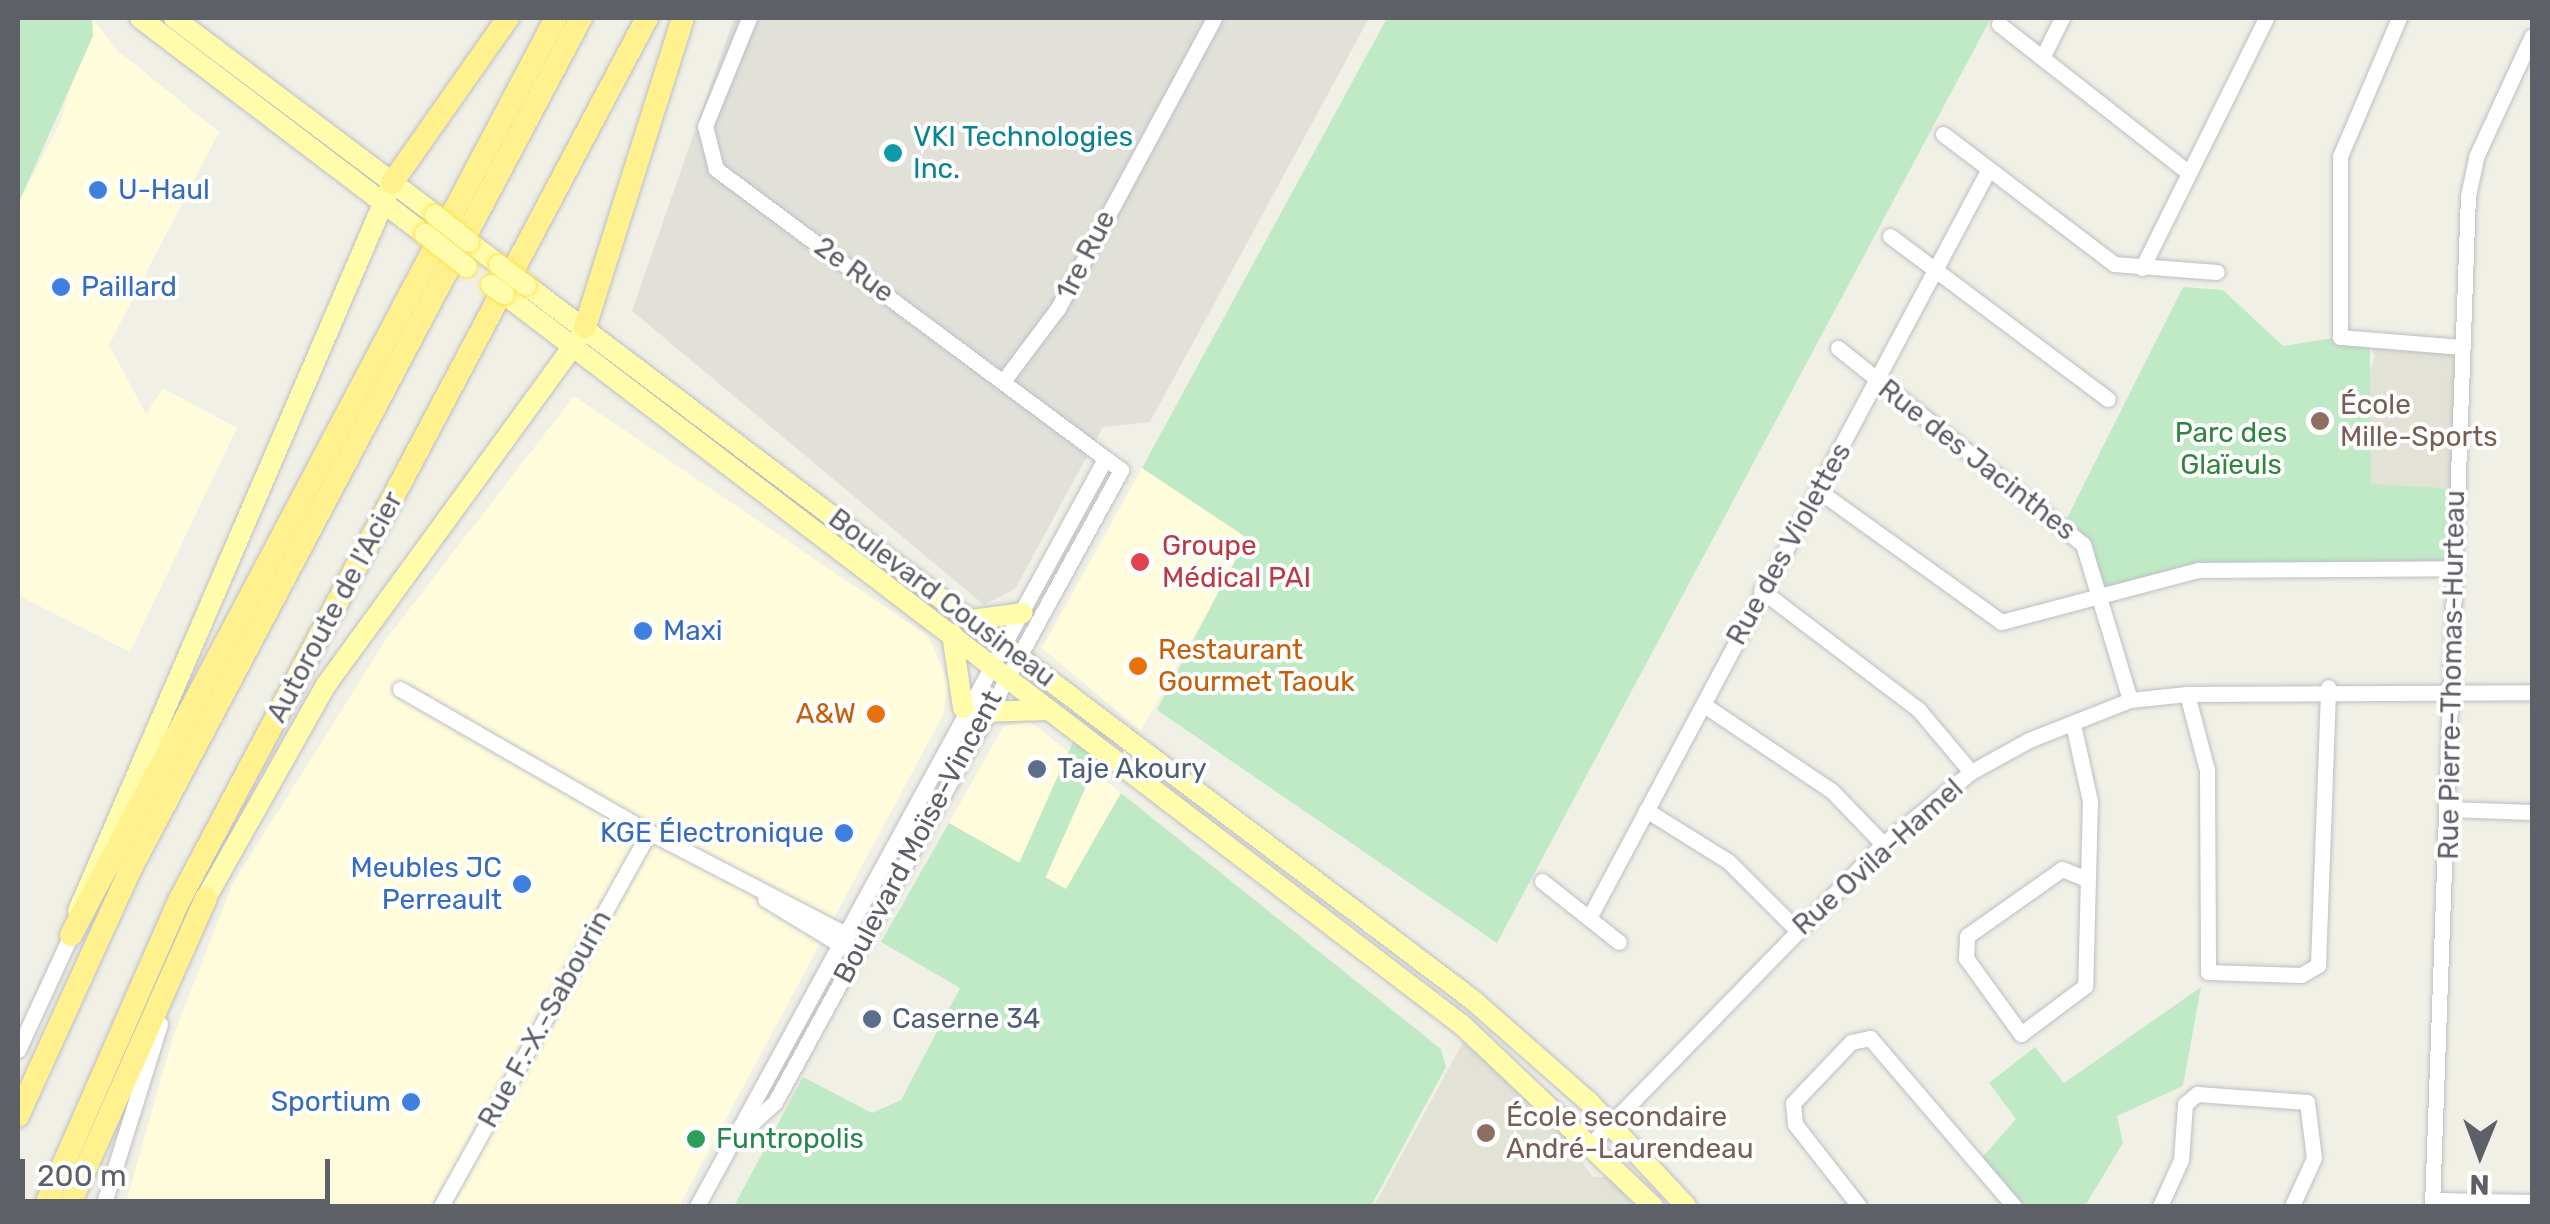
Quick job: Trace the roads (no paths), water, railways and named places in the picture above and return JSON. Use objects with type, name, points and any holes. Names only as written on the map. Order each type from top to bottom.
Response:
[{"type":"highway","points":[[386,192],[508,18]]},
{"type":"highway","points":[[71,935],[556,18]]},
{"type":"highway","points":[[18,1116],[128,872],[581,18]]},
{"type":"highway","name":"Autoroute de l'Acier","points":[[45,1206],[173,912],[647,18]]},
{"type":"highway","points":[[579,337],[683,18]]},
{"type":"highway","points":[[70,1206],[206,898]]},
{"type":"main road","name":"Boulevard Cousineau","points":[[140,18],[386,192],[970,620],[1474,1001],[1611,1123],[1686,1206]]},
{"type":"main road","name":"Boulevard Cousineau","points":[[174,18],[386,192]]},
{"type":"main road","points":[[71,935],[85,882],[386,192]]},
{"type":"main road","name":"Boulevard Cousineau","points":[[579,337],[1047,710],[1477,1038],[1593,1142],[1652,1206]]},
{"type":"main road","points":[[206,898],[326,686],[579,337]]},
{"type":"main road","points":[[970,620],[1023,613]]},
{"type":"main road","points":[[952,634],[973,710],[1047,710]]},
{"type":"street","name":"2e Rue","points":[[749,18],[705,126],[716,169],[1121,470]]},
{"type":"street","name":"1re Rue","points":[[1004,380],[1058,308],[1214,18]]},
{"type":"street","points":[[2042,58],[2062,18]]},
{"type":"street","points":[[2142,268],[2185,170],[2266,18]]},
{"type":"street","points":[[2399,18],[2340,156],[2340,337],[2461,346]]},
{"type":"street","points":[[1999,24],[2185,170]]},
{"type":"street","name":"Rue Pierre-Thomas-Hurteau","points":[[2434,1203],[2461,346],[2476,156],[2532,36]]},
{"type":"street","points":[[1943,134],[2114,264],[2216,272]]},
{"type":"street","name":"Rue des Violettes","points":[[1589,918],[1704,705],[1760,590],[1819,490],[1932,270],[1989,169]]},
{"type":"street","points":[[1890,236],[2108,400]]},
{"type":"street","name":"Rue des Jacinthes","points":[[1838,348],[2083,544],[2130,700]]},
{"type":"street","name":"Boulevard Moïse-Vincent","points":[[1012,651],[1023,613],[1105,459]]},
{"type":"street","name":"Boulevard Moïse-Vincent","points":[[697,1206],[840,938],[973,710],[1121,470]]},
{"type":"street","points":[[1819,490],[2001,622],[2098,589],[2259,565],[2454,568]]},
{"type":"street","points":[[1760,590],[1918,708],[1972,772]]},
{"type":"street","points":[[2187,694],[2208,770],[2208,972],[2301,976],[2318,966],[2328,687]]},
{"type":"street","name":"Rue Ovila-Hamel","points":[[1593,1142],[1796,929],[1884,844],[1972,772],[2072,724],[2130,700],[2187,694],[2328,687],[2532,692]]},
{"type":"street","points":[[400,690],[860,949]]},
{"type":"street","points":[[1704,705],[1832,792],[1884,844]]},
{"type":"street","name":"Boulevard Moïse-Vincent","points":[[732,1142],[772,1106],[860,949],[973,710]]},
{"type":"street","points":[[2072,724],[2090,801],[2084,878],[2085,986],[2021,1034],[1966,958],[1966,936],[2062,869],[2084,878]]},
{"type":"street","points":[[1646,810],[1728,862],[1796,929]]},
{"type":"street","points":[[2449,810],[2532,812]]},
{"type":"street","name":"Rue F.-X.-Sabourin","points":[[441,1206],[649,832]]},
{"type":"street","points":[[1542,881],[1619,942]]},
{"type":"street","points":[[103,1206],[206,898]]},
{"type":"street","points":[[18,1050],[71,935]]},
{"type":"street","points":[[1859,1206],[1795,1124],[1793,1103],[1851,1042],[1870,1038],[2014,1206]]},
{"type":"street","points":[[2160,1206],[2181,1160],[2185,1104],[2197,1094],[2308,1102],[2314,1158],[2292,1206]]},
{"type":"street","points":[[2434,1203],[2532,1202]]},
{"type":"place","name":"VKI Technologies Inc.","points":[[893,153]]},
{"type":"place","name":"U-Haul","points":[[98,190]]},
{"type":"place","name":"Paillard","points":[[61,287]]},
{"type":"place","name":"École Mille-Sports","points":[[2320,421]]},
{"type":"place","name":"Groupe Médical PAI","points":[[1140,562]]},
{"type":"place","name":"Maxi","points":[[643,631]]},
{"type":"place","name":"Restaurant Gourmet Taouk","points":[[1138,666]]},
{"type":"place","name":"A&W","points":[[876,714]]},
{"type":"place","name":"Taje Akoury","points":[[1037,769]]},
{"type":"place","name":"KGE Électronique","points":[[844,833]]},
{"type":"place","name":"Meubles JC Perreault","points":[[522,884]]},
{"type":"place","name":"Caserne 34","points":[[872,1019]]},
{"type":"place","name":"Sportium","points":[[411,1102]]},
{"type":"place","name":"École secondaire André-Laurendeau","points":[[1486,1133]]},
{"type":"place","name":"Funtropolis","points":[[696,1139]]},
{"type":"park label","name":"Parc des Glaïeuls","points":[[2231,449]]}]
